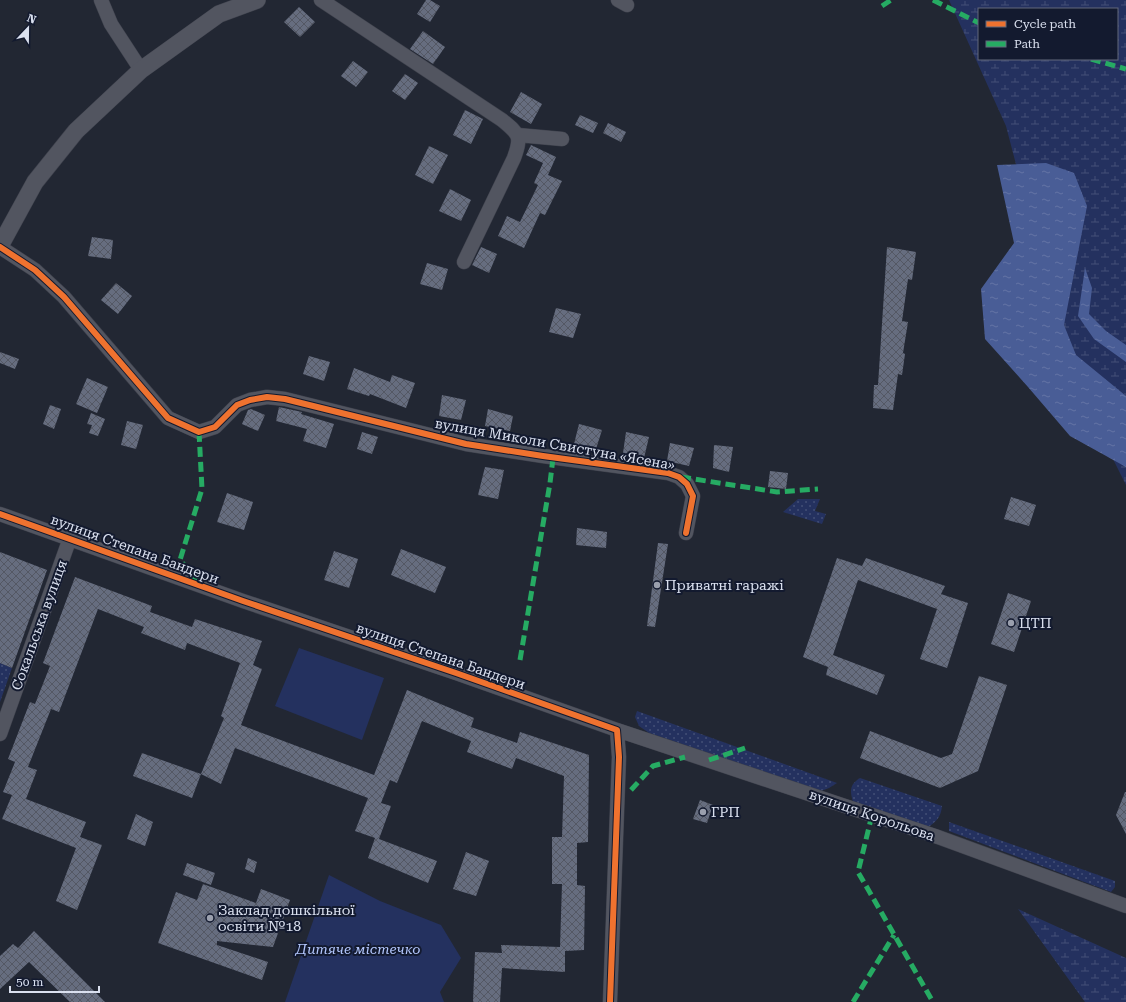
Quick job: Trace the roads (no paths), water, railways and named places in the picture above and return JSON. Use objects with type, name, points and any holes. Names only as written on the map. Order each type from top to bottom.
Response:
[{"type":"street","points":[[101,0],[111,24],[141,70]]},
{"type":"street","points":[[0,247],[35,182],[76,132],[141,70],[219,14],[257,0]]},
{"type":"street","points":[[321,0],[502,120],[518,135],[519,144],[514,158],[464,262]]},
{"type":"street","points":[[518,135],[562,139]]},
{"type":"street","name":"вулиця Миколи Свистуна «Ясена»","points":[[0,247],[35,270],[64,298],[168,418],[199,432],[215,427],[237,405],[250,400],[267,397],[285,399],[466,444],[668,473],[680,477],[687,484],[693,496],[686,533]]},
{"type":"street","name":"вулиця Степана Бандери","points":[[0,514],[250,603],[456,673],[617,730]]},
{"type":"street","name":"Сокальська вулиця","points":[[0,734],[70,538]]},
{"type":"street","points":[[610,1002],[619,757],[617,730]]},
{"type":"street","name":"вулиця Корольова","points":[[617,730],[894,822],[1126,906]]},
{"type":"water","points":[[1046,163],[1074,173],[1087,206],[1064,325],[1076,355],[1126,396],[1126,467],[1070,436],[985,339],[981,289],[1014,243],[997,165]]},
{"type":"water","points":[[1085,268],[1092,288],[1089,314],[1106,331],[1126,345],[1126,362],[1094,339],[1078,316]]},
{"type":"place","name":"Приватні гаражі","points":[[657,585]]},
{"type":"place","name":"ЦТП","points":[[1011,623]]},
{"type":"place","name":"ГРП","points":[[703,812]]},
{"type":"place","name":"Заклад дошкільної освіти №18","points":[[210,918]]},
{"type":"park label","name":"Дитяче містечко","points":[[358,949]]}]
